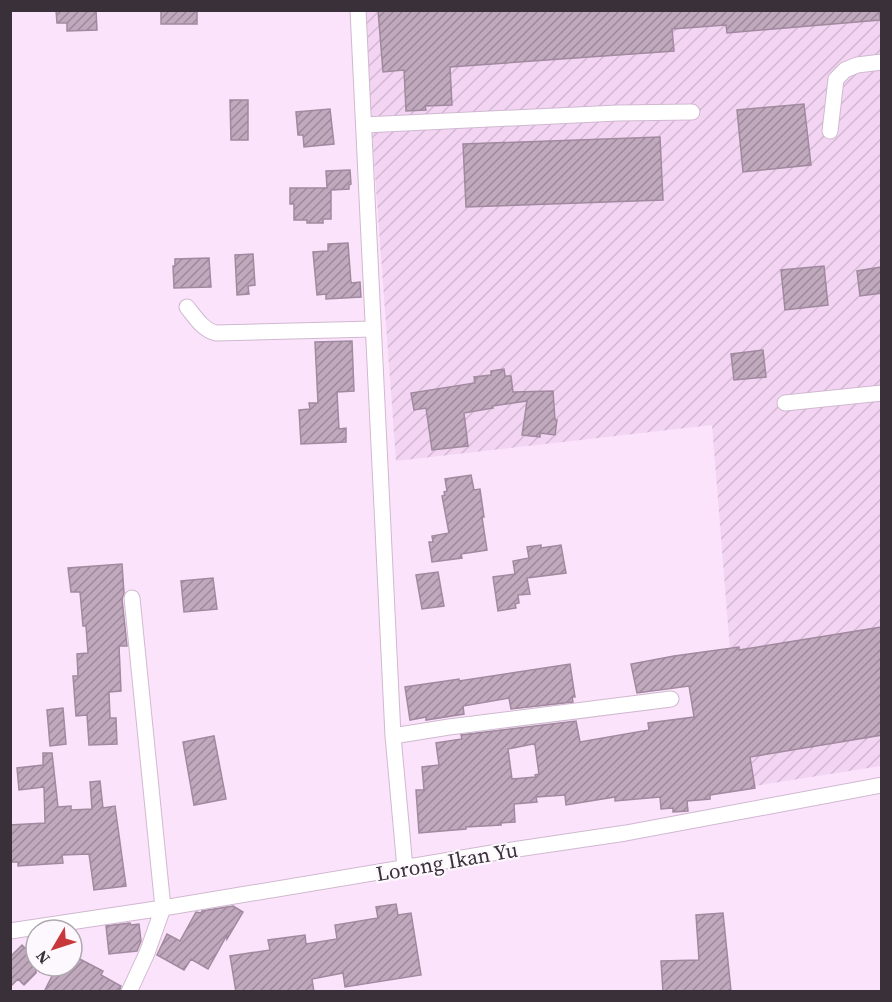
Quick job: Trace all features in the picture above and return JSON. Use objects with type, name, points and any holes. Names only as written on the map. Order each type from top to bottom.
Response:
[{"type":"street","points":[[358,10],[393,736],[405,868]]},
{"type":"street","points":[[830,131],[836,79],[845,70],[857,65],[882,62]]},
{"type":"street","points":[[364,125],[618,113],[692,112]]},
{"type":"street","points":[[187,307],[202,325],[216,333],[373,329]]},
{"type":"street","points":[[785,403],[882,393]]},
{"type":"street","points":[[129,992],[147,953],[163,908],[132,598]]},
{"type":"street","points":[[393,736],[671,699]]},
{"type":"street","name":"Lorong Ikan Yu","points":[[10,931],[626,833],[882,785]]},
{"type":"shaded area","points":[[363,11],[881,11],[881,766],[741,788],[712,425],[396,461]]},
{"type":"building","points":[[56,10],[96,10],[97,30],[67,31],[67,23],[57,23]]},
{"type":"building","points":[[161,10],[197,10],[197,24],[161,24]]},
{"type":"building","points":[[378,10],[879,10],[880,20],[727,33],[726,25],[672,29],[674,51],[450,67],[452,105],[425,106],[426,110],[406,111],[404,70],[383,72]]},
{"type":"building","points":[[230,100],[248,100],[248,140],[231,140]]},
{"type":"building","points":[[804,104],[811,165],[743,172],[737,110]]},
{"type":"building","points":[[330,109],[334,144],[304,147],[303,135],[298,135],[296,112]]},
{"type":"building","points":[[660,137],[663,200],[466,207],[463,144]]},
{"type":"building","points":[[350,170],[349,189],[331,190],[331,219],[323,219],[323,223],[294,220],[294,204],[290,204],[290,188],[327,188],[326,171]]},
{"type":"building","points":[[348,243],[351,283],[360,282],[361,297],[326,299],[326,294],[317,295],[313,252],[328,251],[328,244]]},
{"type":"building","points":[[253,254],[255,285],[248,286],[249,294],[237,295],[235,255]]},
{"type":"building","points":[[209,258],[211,287],[174,288],[175,259]]},
{"type":"building","points":[[824,266],[828,305],[785,310],[781,270]]},
{"type":"building","points":[[882,267],[882,293],[860,296],[857,271]]},
{"type":"building","points":[[352,341],[354,391],[337,392],[339,429],[346,428],[346,442],[301,444],[299,410],[310,409],[309,403],[318,403],[315,342]]},
{"type":"building","points":[[763,350],[766,377],[734,380],[731,354]]},
{"type":"building","points":[[504,369],[505,376],[511,376],[513,392],[553,391],[555,420],[557,420],[555,435],[540,433],[540,437],[522,435],[527,401],[464,413],[468,446],[432,450],[426,408],[414,410],[411,393],[475,383],[474,377],[491,375],[491,371]]},
{"type":"building","points":[[471,475],[474,490],[480,489],[487,550],[461,554],[462,558],[432,562],[429,542],[433,542],[432,536],[449,533],[442,496],[447,491],[445,479]]},
{"type":"building","points":[[541,545],[541,548],[561,545],[566,573],[527,578],[530,594],[518,595],[519,603],[515,604],[516,608],[498,611],[493,577],[515,574],[513,561],[529,558],[527,547]]},
{"type":"building","points":[[122,564],[124,593],[122,599],[127,646],[119,646],[121,691],[109,692],[110,718],[116,718],[117,744],[89,745],[87,715],[76,716],[73,676],[78,676],[77,654],[88,653],[86,626],[83,626],[80,592],[71,592],[68,568]]},
{"type":"building","points":[[438,572],[444,606],[422,609],[416,575]]},
{"type":"building","points":[[213,578],[217,609],[184,612],[181,581]]},
{"type":"building","points":[[882,627],[882,735],[750,757],[755,788],[710,795],[710,799],[687,801],[688,811],[673,812],[673,808],[661,809],[660,797],[615,801],[615,797],[566,805],[565,795],[536,797],[537,802],[514,804],[515,822],[419,833],[416,790],[424,790],[422,767],[439,765],[436,743],[462,739],[461,735],[576,721],[580,742],[649,730],[648,723],[694,717],[689,686],[637,693],[631,664],[739,647],[739,650]],"holes":[[[535,745],[539,774],[535,775],[536,777],[512,779],[508,749]]]},
{"type":"building","points":[[570,664],[575,697],[572,697],[573,702],[511,709],[509,698],[463,706],[464,714],[410,720],[405,687]]},
{"type":"building","points":[[63,708],[66,744],[50,746],[47,710]]},
{"type":"building","points":[[214,736],[226,799],[194,805],[183,742]]},
{"type":"building","points":[[43,753],[52,753],[58,807],[71,806],[71,810],[92,809],[90,782],[100,781],[103,808],[115,806],[126,886],[94,890],[89,854],[62,855],[63,863],[18,866],[18,862],[10,862],[10,825],[45,823],[44,787],[19,790],[17,768],[43,765]]},
{"type":"building","points":[[396,904],[398,915],[411,913],[421,975],[345,987],[343,973],[312,979],[314,992],[236,992],[230,956],[270,950],[268,940],[305,935],[306,944],[337,939],[335,925],[378,918],[376,907]]},
{"type":"building","points":[[233,906],[243,912],[208,969],[191,959],[184,970],[157,955],[167,934],[180,941],[196,912]]},
{"type":"building","points":[[723,913],[731,991],[663,992],[661,961],[699,960],[696,915]]},
{"type":"building","points":[[130,923],[131,925],[139,924],[141,941],[137,951],[109,954],[106,926]]},
{"type":"building","points":[[22,945],[24,947],[24,978],[31,978],[24,985],[18,979],[10,987],[10,957]]},
{"type":"building","points":[[84,961],[103,971],[101,975],[121,986],[119,992],[44,992],[51,978],[84,978]]}]
